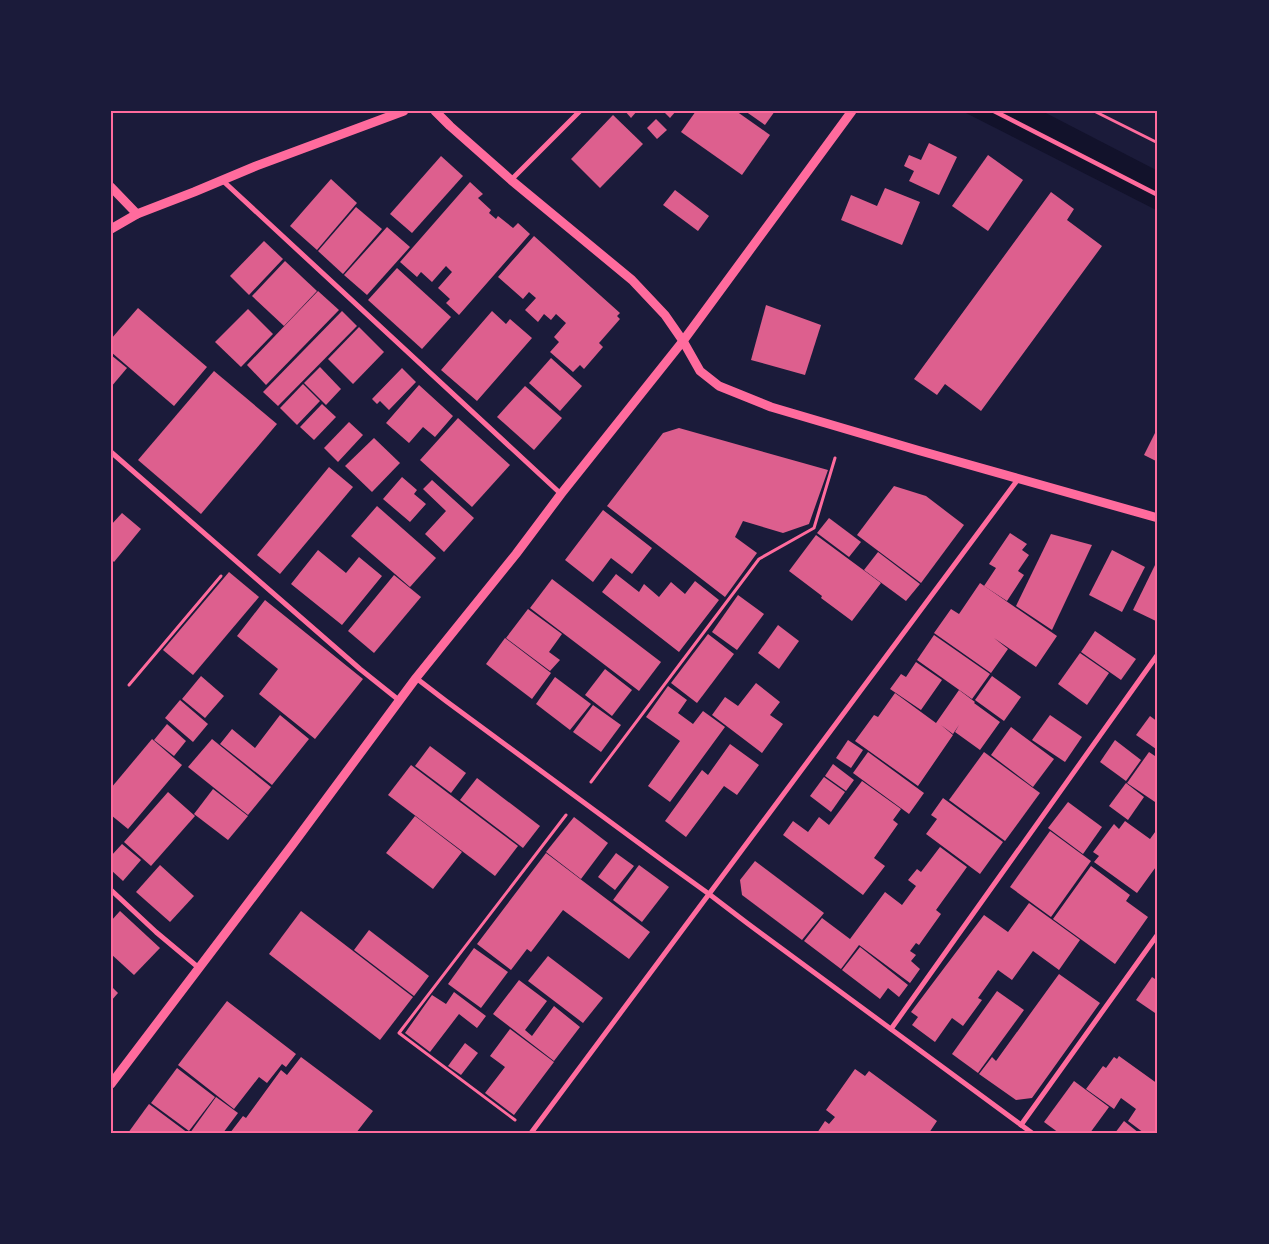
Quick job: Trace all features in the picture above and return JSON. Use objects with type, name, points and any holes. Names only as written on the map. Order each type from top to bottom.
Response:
[{"type":"street","points":[[111,229],[137,214],[256,166],[404,111]]},
{"type":"street","points":[[435,111],[511,180],[632,280],[665,315],[700,371],[719,386],[771,407],[1158,518]]},
{"type":"street","points":[[511,180],[580,111]]},
{"type":"street","points":[[111,1084],[416,678],[683,342],[852,111]]},
{"type":"street","points":[[994,111],[1158,194]]},
{"type":"street","points":[[222,180],[561,494]]},
{"type":"street","points":[[111,187],[137,214]]},
{"type":"street","points":[[111,452],[360,669],[400,701]]},
{"type":"street","points":[[531,1133],[1019,478]]},
{"type":"street","points":[[892,1029],[1158,654]]},
{"type":"street","points":[[416,678],[1032,1133]]},
{"type":"street","points":[[111,890],[156,932],[199,968]]},
{"type":"street","points":[[1021,1125],[1158,934]]},
{"type":"path","points":[[1094,111],[1158,143]]},
{"type":"path","points":[[531,1133],[399,1033],[759,558],[814,528],[835,458]]},
{"type":"path","points":[[129,686],[235,560]]},
{"type":"shaded area","points":[[962,111],[1042,111],[1158,171],[1158,211]]},
{"type":"building","points":[[625,111],[637,111],[631,118]]},
{"type":"building","points":[[663,111],[676,111],[670,118]]},
{"type":"building","points":[[696,111],[736,111],[770,135],[742,175],[681,132]]},
{"type":"building","points":[[745,111],[775,111],[765,125]]},
{"type":"building","points":[[613,115],[643,144],[600,188],[571,159]]},
{"type":"building","points":[[656,119],[667,130],[657,139],[647,128]]},
{"type":"building","points":[[929,143],[957,157],[939,195],[909,181],[914,171],[904,166],[909,155],[921,160]]},
{"type":"building","points":[[988,155],[1023,180],[988,231],[952,206]]},
{"type":"building","points":[[441,156],[463,176],[412,233],[390,214]]},
{"type":"building","points":[[331,179],[357,203],[317,250],[290,226]]},
{"type":"building","points":[[470,182],[483,194],[478,198],[491,210],[489,213],[496,219],[498,216],[513,228],[518,223],[530,234],[459,315],[446,303],[450,299],[438,288],[452,272],[446,266],[432,282],[421,272],[417,277],[400,262]]},
{"type":"building","points":[[885,188],[920,202],[902,245],[841,220],[851,195],[877,206]]},
{"type":"building","points":[[675,190],[709,216],[698,231],[663,205]]},
{"type":"building","points":[[1051,192],[1074,209],[1067,220],[1102,246],[981,411],[945,384],[937,395],[914,379]]},
{"type":"building","points":[[356,207],[382,229],[343,274],[318,251]]},
{"type":"building","points":[[387,227],[410,247],[367,295],[344,275]]},
{"type":"building","points":[[534,236],[620,313],[617,316],[620,319],[599,343],[603,347],[584,369],[580,365],[573,372],[550,352],[559,342],[554,337],[566,323],[556,314],[551,320],[544,314],[538,322],[525,310],[536,298],[529,292],[523,299],[498,277]]},
{"type":"building","points":[[264,241],[283,259],[249,295],[230,276]]},
{"type":"building","points":[[285,261],[317,291],[284,326],[252,296]]},
{"type":"building","points":[[397,268],[451,317],[422,349],[368,300]]},
{"type":"building","points":[[318,291],[339,310],[266,385],[247,365]]},
{"type":"building","points":[[766,305],[821,325],[805,375],[751,360]]},
{"type":"building","points":[[138,308],[207,367],[174,406],[111,352],[111,339]]},
{"type":"building","points":[[248,309],[273,334],[241,367],[215,342]]},
{"type":"building","points":[[342,311],[357,326],[278,406],[263,392]]},
{"type":"building","points":[[492,311],[506,324],[510,319],[532,338],[477,401],[441,370]]},
{"type":"building","points":[[359,327],[384,352],[353,384],[328,359]]},
{"type":"building","points":[[111,355],[127,368],[111,387]]},
{"type":"building","points":[[551,358],[582,386],[560,411],[529,383]]},
{"type":"building","points":[[320,367],[341,389],[326,405],[304,383]]},
{"type":"building","points":[[402,368],[416,382],[389,410],[380,401],[377,404],[372,399]]},
{"type":"building","points":[[214,371],[277,424],[201,514],[138,460]]},
{"type":"building","points":[[303,384],[320,401],[297,425],[280,408]]},
{"type":"building","points":[[419,385],[453,416],[435,437],[423,427],[409,443],[386,423]]},
{"type":"building","points":[[525,386],[562,418],[534,450],[497,417]]},
{"type":"building","points":[[322,404],[336,417],[314,440],[300,427]]},
{"type":"building","points":[[458,418],[510,465],[472,507],[420,460]]},
{"type":"building","points":[[349,422],[363,435],[338,462],[324,448]]},
{"type":"building","points":[[1158,427],[1158,462],[1144,455]]},
{"type":"building","points":[[679,428],[828,470],[809,524],[783,533],[743,521],[735,537],[757,553],[725,597],[607,506],[663,433]]},
{"type":"building","points":[[374,438],[400,463],[372,492],[345,466]]},
{"type":"building","points":[[329,467],[353,487],[280,574],[257,555]]},
{"type":"building","points":[[402,477],[417,490],[414,494],[426,504],[410,522],[383,499]]},
{"type":"building","points":[[432,480],[474,518],[444,552],[425,534],[446,511],[423,489]]},
{"type":"building","points":[[894,486],[926,496],[964,525],[921,583],[857,535]]},
{"type":"building","points":[[377,506],[436,558],[410,587],[351,536]]},
{"type":"building","points":[[603,510],[652,548],[632,574],[611,558],[593,582],[565,560]]},
{"type":"building","points":[[122,513],[141,529],[114,562],[111,559],[111,525]]},
{"type":"building","points":[[829,518],[861,542],[849,557],[817,533]]},
{"type":"building","points":[[1010,533],[1027,544],[1022,550],[1029,555],[1018,571],[1024,575],[1007,601],[984,586],[996,568],[989,564]]},
{"type":"building","points":[[1051,534],[1092,545],[1052,630],[1016,606]]},
{"type":"building","points":[[816,535],[881,583],[852,621],[789,571]]},
{"type":"building","points":[[318,550],[346,573],[359,557],[382,576],[342,625],[291,584]]},
{"type":"building","points":[[1112,550],[1145,567],[1122,612],[1089,595]]},
{"type":"building","points":[[878,552],[920,584],[906,601],[864,570]]},
{"type":"building","points":[[1156,563],[1158,564],[1158,622],[1133,610]]},
{"type":"building","points":[[229,572],[259,597],[193,675],[163,650]]},
{"type":"building","points":[[616,574],[639,592],[644,584],[659,597],[671,582],[685,594],[695,581],[719,600],[679,652],[602,592]]},
{"type":"building","points":[[394,575],[421,597],[374,653],[348,631]]},
{"type":"building","points":[[552,579],[661,662],[639,691],[530,608]]},
{"type":"building","points":[[980,583],[1057,636],[1036,667],[994,638],[1008,649],[991,673],[934,633],[951,609],[959,614]]},
{"type":"building","points":[[738,595],[764,614],[737,650],[712,632]]},
{"type":"building","points":[[265,600],[363,679],[315,739],[259,694],[278,669],[237,636]]},
{"type":"building","points":[[528,609],[562,634],[549,652],[560,660],[550,671],[506,638]]},
{"type":"building","points":[[778,625],[799,641],[779,669],[758,653]]},
{"type":"building","points":[[1095,631],[1136,659],[1121,680],[1081,652]]},
{"type":"building","points":[[708,634],[734,654],[697,703],[671,683]]},
{"type":"building","points":[[934,635],[990,674],[972,699],[917,660]]},
{"type":"building","points":[[505,638],[551,673],[532,699],[486,664]]},
{"type":"building","points":[[1080,653],[1109,673],[1087,705],[1058,684]]},
{"type":"building","points":[[916,662],[942,680],[921,710],[890,689],[901,674],[906,677]]},
{"type":"building","points":[[605,669],[632,690],[612,716],[585,695]]},
{"type":"building","points":[[201,676],[224,696],[205,718],[182,699]]},
{"type":"building","points":[[992,676],[1021,697],[1004,721],[975,700]]},
{"type":"building","points":[[555,677],[591,704],[570,730],[536,704]]},
{"type":"building","points":[[756,683],[780,702],[770,715],[783,724],[762,753],[712,715],[725,697],[738,706]]},
{"type":"building","points":[[668,686],[687,700],[678,713],[693,724],[703,711],[725,727],[670,802],[648,786],[680,741],[646,717]]},
{"type":"building","points":[[959,690],[1000,722],[980,750],[955,732],[959,725],[953,734],[941,725],[953,735],[918,786],[855,741],[874,715],[878,717],[895,693],[936,723]]},
{"type":"building","points":[[180,700],[208,724],[193,742],[165,718]]},
{"type":"building","points":[[593,705],[621,725],[601,752],[573,732]]},
{"type":"building","points":[[280,715],[309,739],[272,785],[220,744],[232,729],[255,748]]},
{"type":"building","points":[[1050,715],[1082,737],[1065,762],[1032,740]]},
{"type":"building","points":[[1150,716],[1158,722],[1158,747],[1156,749],[1136,735]]},
{"type":"building","points":[[167,724],[186,741],[174,756],[154,740]]},
{"type":"building","points":[[1011,727],[1054,759],[1033,787],[991,755]]},
{"type":"building","points":[[152,739],[182,765],[128,829],[111,815],[111,788]]},
{"type":"building","points":[[212,739],[271,787],[248,815],[188,767]]},
{"type":"building","points":[[848,740],[863,750],[851,768],[836,758]]},
{"type":"building","points":[[1115,740],[1141,760],[1126,781],[1100,762]]},
{"type":"building","points":[[730,744],[759,765],[737,795],[724,786],[686,837],[665,821],[702,770],[708,775]]},
{"type":"building","points":[[430,746],[466,773],[451,793],[415,766]]},
{"type":"building","points":[[868,752],[924,793],[909,814],[853,773]]},
{"type":"building","points":[[984,752],[1040,793],[1005,841],[949,800]]},
{"type":"building","points":[[1149,752],[1158,758],[1158,804],[1127,783]]},
{"type":"building","points":[[833,764],[854,780],[846,791],[825,776]]},
{"type":"building","points":[[411,765],[518,846],[495,876],[388,795]]},
{"type":"building","points":[[824,777],[845,792],[831,812],[810,796]]},
{"type":"building","points":[[477,778],[540,826],[523,848],[460,800]]},
{"type":"building","points":[[862,781],[901,809],[893,820],[898,824],[874,858],[885,866],[863,895],[783,835],[793,821],[808,832],[819,817],[829,825]]},
{"type":"building","points":[[1126,783],[1144,797],[1128,820],[1109,806]]},
{"type":"building","points":[[213,789],[248,816],[228,840],[194,814]]},
{"type":"building","points":[[168,792],[195,816],[151,866],[124,842]]},
{"type":"building","points":[[943,798],[1003,842],[980,874],[926,834],[937,819],[931,815]]},
{"type":"building","points":[[1068,802],[1102,827],[1083,854],[1048,828]]},
{"type":"building","points":[[415,816],[462,852],[433,889],[386,853]]},
{"type":"building","points":[[574,817],[608,843],[581,879],[546,852]]},
{"type":"building","points":[[1125,821],[1150,839],[1158,828],[1158,864],[1137,893],[1094,862],[1099,856],[1093,852],[1114,824],[1119,829]]},
{"type":"building","points":[[1050,831],[1091,861],[1051,917],[1010,887]]},
{"type":"building","points":[[122,844],[141,860],[123,881],[111,870],[111,856]]},
{"type":"building","points":[[940,847],[967,867],[936,910],[941,914],[919,945],[916,943],[910,951],[916,955],[911,961],[920,969],[910,983],[859,945],[841,969],[804,941],[822,918],[850,939],[885,892],[902,905],[916,886],[908,880],[917,869],[921,872]]},
{"type":"building","points":[[546,853],[650,932],[629,959],[563,910],[531,952],[527,949],[511,970],[477,944]]},
{"type":"building","points":[[616,853],[634,866],[615,890],[598,877]]},
{"type":"building","points":[[755,861],[824,913],[802,940],[742,895],[740,880]]},
{"type":"building","points":[[160,865],[194,896],[170,922],[136,892]]},
{"type":"building","points":[[639,865],[669,887],[642,922],[613,900]]},
{"type":"building","points":[[1091,866],[1130,895],[1126,901],[1148,917],[1115,964],[1053,919]]},
{"type":"building","points":[[1029,903],[1080,940],[1059,970],[1033,951],[1012,980],[998,970],[978,998],[982,1000],[963,1026],[952,1018],[935,1042],[912,1025],[918,1017],[911,1012],[984,915],[1008,932]]},
{"type":"building","points":[[120,911],[160,948],[134,975],[111,954],[111,921]]},
{"type":"building","points":[[301,911],[413,997],[380,1040],[269,954]]},
{"type":"building","points":[[369,930],[429,976],[414,996],[354,950]]},
{"type":"building","points":[[860,947],[908,985],[899,997],[888,988],[880,999],[842,970]]},
{"type":"building","points":[[474,948],[508,972],[481,1008],[448,984]]},
{"type":"building","points":[[548,956],[603,998],[583,1023],[528,981]]},
{"type":"building","points":[[1059,974],[1100,1003],[1032,1098],[1016,1100],[979,1074],[992,1057],[996,1061]]},
{"type":"building","points":[[1152,977],[1158,981],[1158,1015],[1136,1000]]},
{"type":"building","points":[[519,980],[547,1001],[525,1030],[532,1036],[554,1006],[580,1027],[554,1061],[493,1014]]},
{"type":"building","points":[[111,986],[118,993],[111,1001]]},
{"type":"building","points":[[997,991],[1024,1010],[978,1073],[952,1054]]},
{"type":"building","points":[[454,992],[486,1016],[477,1028],[459,1014],[430,1052],[405,1033],[432,995],[446,1004]]},
{"type":"building","points":[[227,1001],[296,1054],[286,1067],[282,1064],[267,1083],[259,1077],[234,1109],[178,1065]]},
{"type":"building","points":[[510,1029],[554,1062],[514,1115],[485,1093],[505,1067],[490,1056]]},
{"type":"building","points":[[465,1043],[478,1053],[461,1075],[448,1066]]},
{"type":"building","points":[[1119,1056],[1158,1084],[1158,1133],[1144,1133],[1128,1121],[1136,1109],[1121,1098],[1114,1109],[1086,1089],[1103,1066],[1106,1068],[1114,1057],[1117,1059]]},
{"type":"building","points":[[301,1057],[373,1111],[356,1133],[230,1133],[243,1116],[246,1118],[281,1070],[287,1075]]},
{"type":"building","points":[[177,1068],[215,1097],[189,1131],[151,1103]]},
{"type":"building","points":[[855,1069],[865,1076],[869,1071],[937,1121],[929,1133],[817,1133],[825,1121],[829,1124],[835,1117],[826,1110]]},
{"type":"building","points":[[1074,1081],[1109,1107],[1090,1133],[1059,1133],[1044,1122]]},
{"type":"building","points":[[216,1097],[238,1113],[223,1133],[190,1133]]},
{"type":"building","points":[[149,1104],[188,1133],[128,1133]]},
{"type":"building","points":[[1124,1121],[1139,1133],[1115,1133]]}]
